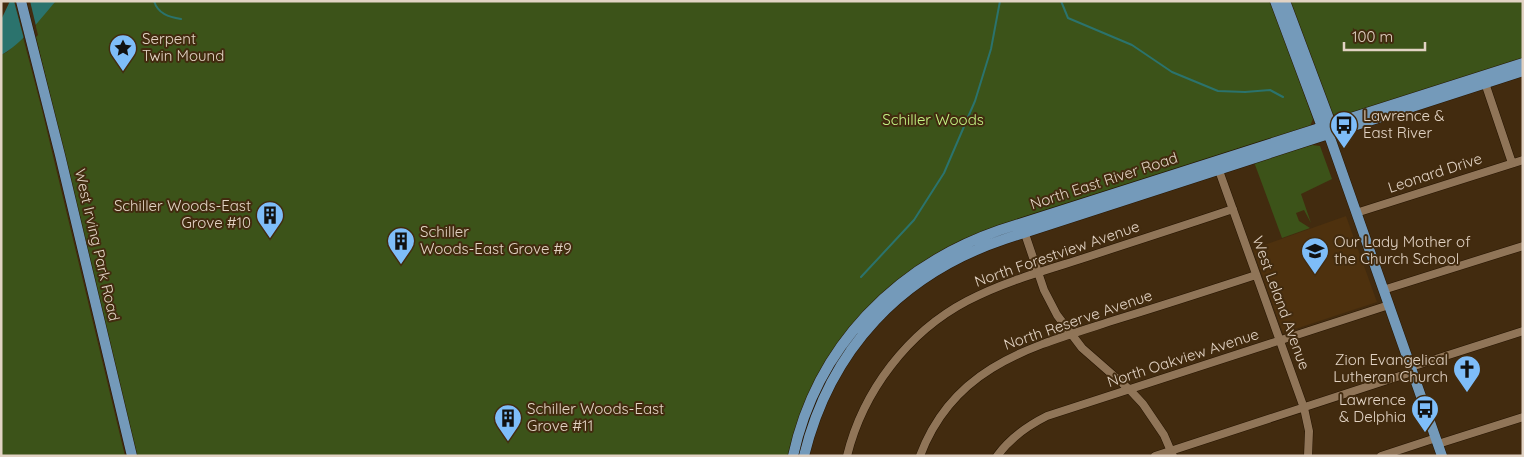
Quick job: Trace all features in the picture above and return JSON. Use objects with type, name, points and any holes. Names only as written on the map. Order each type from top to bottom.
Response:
[{"type":"main road","name":"West Irving Park Road","points":[[21,1],[63,165],[132,456]]},
{"type":"main road","points":[[1275,1],[1327,129]]},
{"type":"main road","points":[[1285,1],[1327,129],[1442,456]]},
{"type":"main road","name":"North East River Road","points":[[1484,80],[1523,63]]},
{"type":"main road","name":"North East River Road","points":[[793,456],[811,402],[827,369],[846,340],[880,301],[921,268],[951,250],[976,238],[1023,228],[1327,129],[1484,80],[1523,71]]},
{"type":"main road","name":"North East River Road","points":[[804,456],[818,411],[833,378],[862,336],[885,310],[908,290],[946,264],[1023,228]]},
{"type":"street","points":[[1484,80],[1512,163]]},
{"type":"street","name":"Leonard Drive","points":[[1356,213],[1523,160]]},
{"type":"street","name":"West Leland Avenue","points":[[1218,166],[1304,408],[1309,431],[1308,456]]},
{"type":"street","name":"North Forestview Avenue","points":[[847,456],[855,429],[871,397],[886,374],[912,343],[941,317],[966,301],[992,289],[1038,273],[1233,209]]},
{"type":"street","points":[[1023,228],[1050,303],[1071,334],[1091,357],[1130,390],[1155,420],[1172,453]]},
{"type":"street","points":[[1383,290],[1523,246]]},
{"type":"street","name":"North Reserve Avenue","points":[[920,456],[931,430],[950,404],[978,377],[1002,361],[1071,334],[1256,275]]},
{"type":"street","name":"North Oakview Avenue","points":[[996,456],[1022,431],[1047,416],[1389,305]]},
{"type":"street","points":[[1155,456],[1172,453],[1523,331]]},
{"type":"street","points":[[1381,456],[1523,417]]},
{"type":"shaded area","name":"Our Lady Mother of the Church School","points":[[1346,216],[1377,302],[1283,333],[1253,249]]},
{"type":"green space","name":"Schiller Woods","points":[[56,1],[1271,1],[1313,119],[1310,126],[1305,128],[979,234],[954,244],[917,266],[865,310],[841,340],[790,456],[137,456],[36,37],[38,35],[35,23]]},
{"type":"green space","points":[[1289,1],[1523,1],[1523,59],[1337,117],[1332,113]]},
{"type":"green space","points":[[23,37],[125,456],[1,456],[1,55]]},
{"type":"green space","points":[[1312,145],[1320,146],[1332,179],[1301,194],[1311,223],[1304,210],[1296,213],[1299,221],[1310,228],[1282,238],[1254,162]]},
{"type":"water","points":[[10,1],[56,1],[16,45],[1,55],[1,20]]},
{"type":"pier","points":[[14,1],[30,1],[36,26],[24,39]]},
{"type":"waterway","points":[[154,1],[161,12],[181,19]]},
{"type":"waterway","points":[[861,277],[914,220],[944,173],[975,101],[991,49],[1000,1]]},
{"type":"waterway","points":[[1061,1],[1068,18],[1132,45],[1172,72],[1218,91],[1245,92],[1270,90],[1283,97]]},
{"type":"place","name":"Serpent Twin Mound","points":[[123,72]]},
{"type":"place","name":"Lawrence & East River","points":[[1344,149]]},
{"type":"place","name":"Schiller Woods-East Grove #10","points":[[270,239]]},
{"type":"place","name":"Schiller Woods-East Grove #9","points":[[401,265]]},
{"type":"place","name":"Our Lady Mother of the Church School","points":[[1315,275]]},
{"type":"place","name":"Zion Evangelical Lutheran Church","points":[[1467,393]]},
{"type":"place","name":"Lawrence & Delphia","points":[[1425,433]]},
{"type":"place","name":"Schiller Woods-East Grove #11","points":[[508,442]]}]
